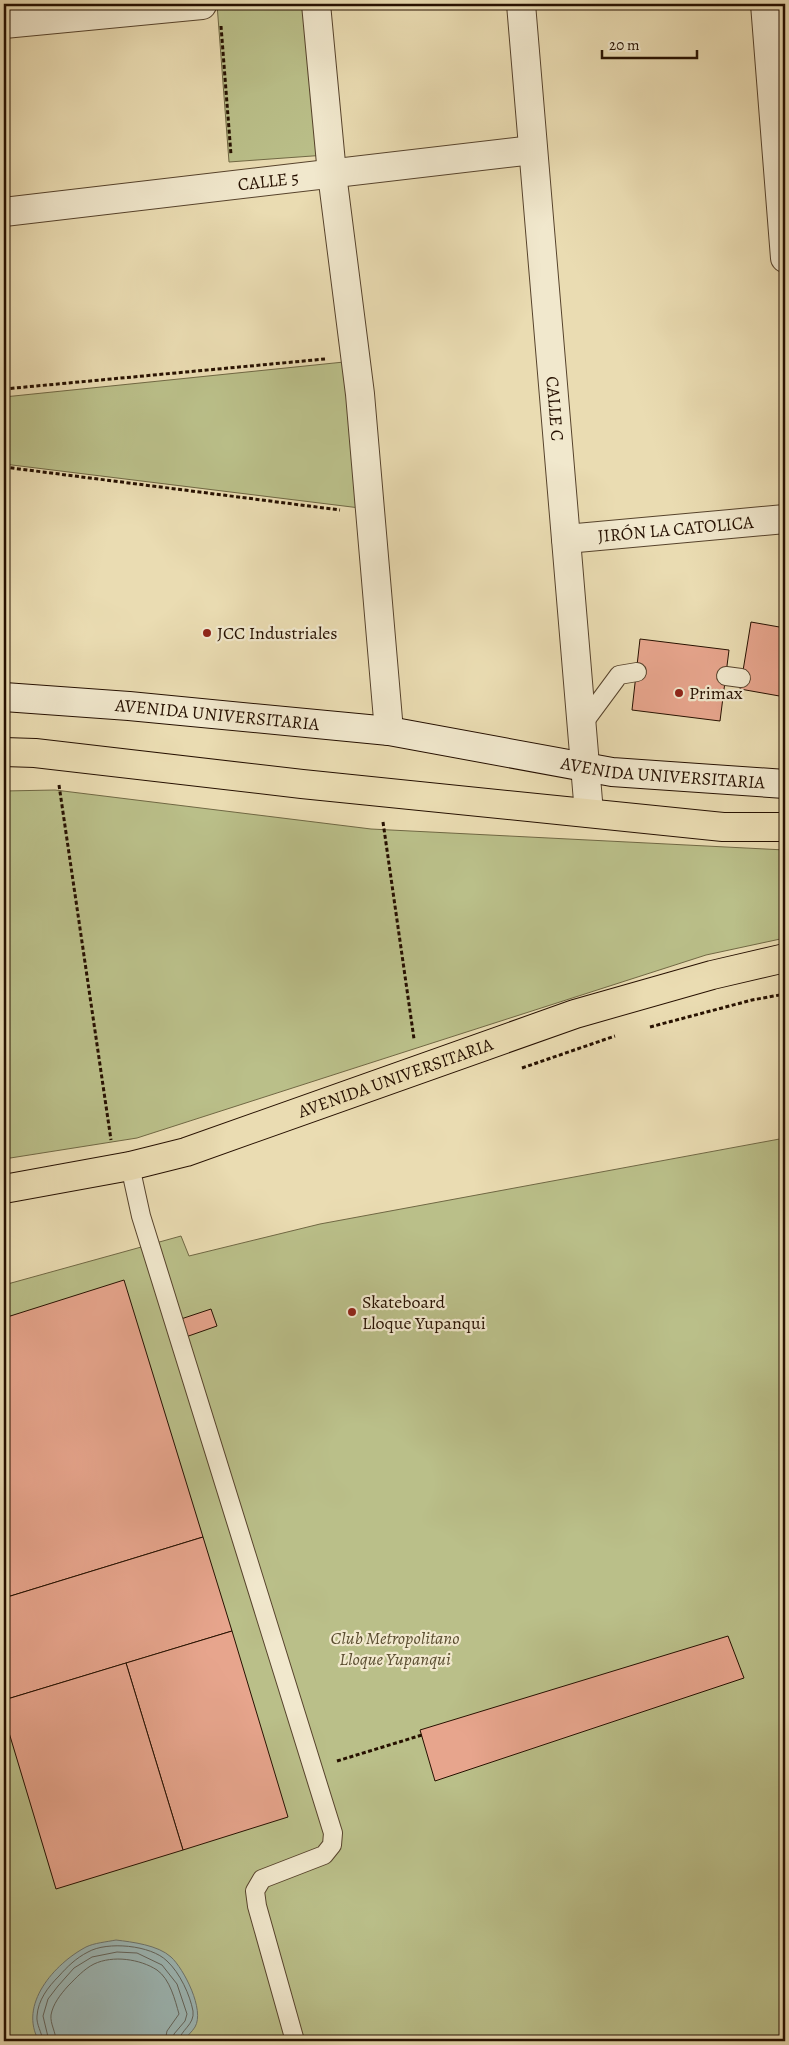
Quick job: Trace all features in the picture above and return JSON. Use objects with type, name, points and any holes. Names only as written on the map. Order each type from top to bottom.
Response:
[{"type":"main road","points":[[4,752],[55,755],[378,792],[723,827],[785,827]]},
{"type":"main road","name":"AVENIDA UNIVERSITARIA","points":[[4,1189],[123,1168],[186,1152],[574,1014],[712,975],[785,958]]},
{"type":"street","points":[[316,4],[332,174],[355,356],[371,514],[389,731]]},
{"type":"street","name":"CALLE C","points":[[521,4],[589,813]]},
{"type":"street","points":[[765,4],[779,86],[785,258]]},
{"type":"street","points":[[4,24],[212,14]]},
{"type":"street","name":"CALLE 5","points":[[4,212],[533,150]]},
{"type":"street","name":"JIRÓN LA CATOLICA","points":[[566,539],[785,519]]},
{"type":"street","name":"AVENIDA UNIVERSITARIA","points":[[4,697],[129,706],[389,731],[612,772],[785,784]]},
{"type":"lane","points":[[582,725],[619,675],[637,672]]},
{"type":"lane","points":[[123,1168],[141,1216],[333,1833],[332,1845],[324,1855],[262,1879],[255,1891],[257,1906],[295,2041]]},
{"type":"path","points":[[212,14],[233,185]]},
{"type":"path","points":[[4,389],[355,356]]},
{"type":"path","points":[[4,467],[371,514]]},
{"type":"path","points":[[55,755],[123,1168]]},
{"type":"path","points":[[378,792],[419,1069]]},
{"type":"path","points":[[313,1768],[422,1735]]},
{"type":"green space","points":[[217,4],[328,4],[340,154],[229,162]]},
{"type":"green space","points":[[776,4],[785,4],[785,78],[781,78]]},
{"type":"green space","points":[[344,362],[360,508],[4,464],[4,397]]},
{"type":"green space","points":[[55,790],[371,829],[785,850],[785,938],[706,955],[137,1138],[4,1159],[4,791]]},
{"type":"green space","name":"Club Metropolitano Lloque Yupanqui","points":[[785,1138],[785,2041],[4,2041],[4,1285],[181,1236],[189,1256],[320,1224]]},
{"type":"water","points":[[116,1940],[152,1947],[171,1957],[182,1971],[192,1990],[197,2011],[194,2029],[183,2041],[39,2041],[34,2027],[33,2014],[36,2000],[52,1975],[74,1954],[86,1947]]},
{"type":"building","name":"Primax","points":[[751,622],[785,628],[785,697],[740,689]]},
{"type":"building","name":"Primax","points":[[640,639],[729,650],[720,721],[632,710]]},
{"type":"building","points":[[124,1280],[203,1537],[4,1598],[4,1318]]},
{"type":"building","points":[[211,1309],[217,1326],[180,1339],[175,1321]]},
{"type":"building","points":[[203,1537],[232,1631],[4,1700],[4,1598]]},
{"type":"building","points":[[232,1631],[288,1817],[183,1850],[126,1663]]},
{"type":"building","points":[[728,1636],[744,1678],[435,1781],[420,1730]]},
{"type":"building","points":[[126,1663],[183,1850],[56,1889],[4,1716],[4,1700]]},
{"type":"place","name":"JCC Industriales","points":[[207,633]]},
{"type":"place","name":"Primax","points":[[679,693]]},
{"type":"place","name":"Skateboard Lloque Yupanqui","points":[[352,1312]]}]
